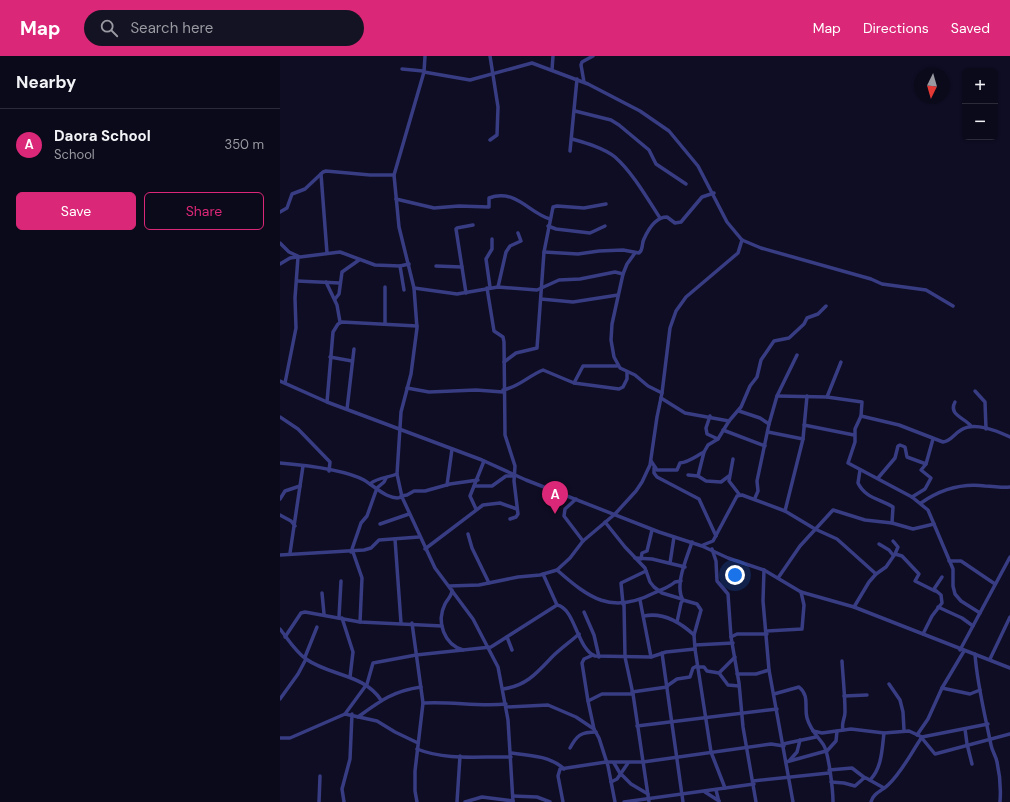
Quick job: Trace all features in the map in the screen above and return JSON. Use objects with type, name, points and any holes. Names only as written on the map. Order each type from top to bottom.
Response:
[{"type":"street","points":[[425,56],[423,71],[394,175],[399,227],[414,288],[417,326],[411,374],[401,412],[397,474],[401,496],[419,537],[435,568],[473,619],[498,667],[503,688],[511,755],[513,801],[482,797],[465,802]]},
{"type":"street","points":[[490,56],[498,111],[497,135],[490,140]]},
{"type":"street","points":[[552,70],[553,56]]},
{"type":"street","points":[[584,82],[581,64],[594,56]]},
{"type":"street","points":[[402,70],[423,71],[470,80],[532,63],[578,79],[640,111],[665,128],[698,166],[714,193],[727,222],[742,240],[761,248],[871,279],[882,284],[926,290],[953,306]]},
{"type":"street","points":[[570,151],[578,79]]},
{"type":"street","points":[[575,111],[612,120],[649,150],[656,164],[686,184]]},
{"type":"street","points":[[572,139],[586,143],[615,157],[632,176],[660,218]]},
{"type":"street","points":[[280,212],[287,208],[292,194],[305,189],[321,174],[331,171],[370,175],[394,175]]},
{"type":"street","points":[[321,174],[328,253]]},
{"type":"street","points":[[544,252],[578,254],[623,250],[635,253],[640,252],[644,238],[660,218],[666,217],[677,223],[681,222],[702,197],[714,193]]},
{"type":"street","points":[[396,199],[434,208],[459,206],[489,207],[490,198],[500,196],[521,201],[540,216],[550,219]]},
{"type":"street","points":[[504,362],[516,353],[537,348],[542,299],[544,252],[548,226],[554,206],[584,208],[606,204]]},
{"type":"street","points":[[466,293],[457,228],[473,226]]},
{"type":"street","points":[[548,226],[556,229],[590,233],[605,226]]},
{"type":"street","points":[[498,287],[503,260],[510,246],[520,241],[518,233]]},
{"type":"street","points":[[492,239],[492,249],[486,259],[488,287],[494,331],[504,340],[503,391],[506,407],[505,435],[514,459],[518,515],[510,519]]},
{"type":"street","points":[[450,588],[543,574],[557,570],[570,558],[583,540],[615,514],[642,482],[651,460],[656,417],[662,393],[670,328],[676,311],[686,297],[738,253],[742,240]]},
{"type":"street","points":[[280,244],[289,252],[299,257]]},
{"type":"street","points":[[280,264],[290,258],[328,253],[345,253],[359,260],[375,265],[400,266],[409,264]]},
{"type":"street","points":[[617,366],[614,357],[611,335],[623,274],[627,264],[635,253]]},
{"type":"street","points":[[285,384],[296,328],[295,298],[299,257]]},
{"type":"street","points":[[335,299],[339,294],[342,272],[359,260]]},
{"type":"street","points":[[400,266],[404,290]]},
{"type":"street","points":[[436,266],[462,266]]},
{"type":"street","points":[[414,288],[466,293],[488,287],[535,290],[559,280],[580,279],[616,272],[623,274]]},
{"type":"street","points":[[297,281],[340,283]]},
{"type":"street","points":[[326,282],[335,299],[340,314],[340,322],[333,332],[327,402]]},
{"type":"street","points":[[385,287],[385,324]]},
{"type":"street","points":[[542,299],[573,302],[618,295]]},
{"type":"street","points":[[698,476],[704,452],[708,445],[718,439],[729,421],[739,411],[750,386],[757,377],[761,360],[774,341],[788,338],[804,324],[807,318],[818,314],[826,306]]},
{"type":"street","points":[[340,322],[417,326]]},
{"type":"street","points":[[347,409],[354,350]]},
{"type":"street","points":[[755,498],[758,491],[757,481],[769,424],[778,396],[797,355]]},
{"type":"street","points":[[330,357],[352,361]]},
{"type":"street","points":[[827,397],[841,362]]},
{"type":"street","points":[[574,383],[583,366],[617,366],[635,375],[648,386],[662,393]]},
{"type":"street","points":[[407,388],[429,392],[476,390],[503,391],[517,387],[530,377],[543,370],[574,383],[619,389],[624,387],[627,379],[627,372]]},
{"type":"street","points":[[280,381],[327,402],[484,461],[514,475],[652,530],[692,542],[728,558],[764,570],[801,592],[854,607],[1010,668]]},
{"type":"street","points":[[975,391],[985,402],[986,429]]},
{"type":"street","points":[[778,396],[827,397],[860,402],[863,406],[854,435],[855,442],[848,463],[912,497],[928,510],[953,569],[952,586],[956,594],[961,601],[980,613]]},
{"type":"street","points":[[785,511],[803,439],[807,396]]},
{"type":"street","points":[[661,398],[685,413],[710,416],[729,421]]},
{"type":"street","points":[[955,402],[953,408],[956,414],[968,422],[971,426]]},
{"type":"street","points":[[739,411],[760,418],[769,424]]},
{"type":"street","points":[[710,416],[706,428],[707,434],[718,439]]},
{"type":"street","points":[[861,416],[899,425],[933,439],[946,441],[962,429],[971,426],[1010,437]]},
{"type":"street","points":[[280,418],[298,429],[330,462],[329,471]]},
{"type":"street","points":[[804,425],[854,435]]},
{"type":"street","points":[[723,430],[765,446]]},
{"type":"street","points":[[768,432],[803,439]]},
{"type":"street","points":[[912,497],[925,489],[931,478],[921,470],[926,464],[933,439]]},
{"type":"street","points":[[878,478],[895,458],[898,446],[900,445],[905,448],[908,457],[926,464]]},
{"type":"street","points":[[447,485],[452,449]]},
{"type":"street","points":[[654,468],[659,471],[677,470],[680,463],[688,462],[692,457],[704,452]]},
{"type":"street","points":[[651,460],[654,473],[657,477],[699,499],[716,536]]},
{"type":"street","points":[[733,460],[729,482],[739,494],[755,498],[785,511],[815,529],[840,541],[876,574]]},
{"type":"street","points":[[476,509],[470,498],[484,461]]},
{"type":"street","points":[[280,462],[349,473],[394,499],[414,491],[424,491],[447,485],[478,480]]},
{"type":"street","points":[[290,553],[303,466]]},
{"type":"street","points":[[860,470],[858,483],[862,490],[870,496],[893,507],[892,523]]},
{"type":"street","points":[[370,484],[377,479],[386,478],[397,474]]},
{"type":"street","points":[[474,486],[492,486],[506,476],[514,475]]},
{"type":"street","points":[[688,475],[698,476],[706,481],[721,482],[729,476]]},
{"type":"street","points":[[360,622],[362,578],[352,552],[361,523],[367,516],[377,488],[386,478]]},
{"type":"street","points":[[921,503],[932,495],[954,486],[966,485],[1010,487]]},
{"type":"street","points":[[280,499],[285,490],[300,486]]},
{"type":"street","points":[[702,546],[711,543],[716,536],[739,494]]},
{"type":"street","points":[[576,499],[565,509],[564,516],[583,540]]},
{"type":"street","points":[[425,549],[483,505],[500,503],[517,509]]},
{"type":"street","points":[[778,578],[815,529],[833,510],[865,520],[892,523],[913,529],[934,524]]},
{"type":"street","points":[[380,524],[409,514]]},
{"type":"street","points":[[280,516],[291,521],[295,527]]},
{"type":"street","points":[[605,522],[646,570],[650,582],[658,591],[696,604],[701,610],[694,635],[697,666],[711,752],[725,788]]},
{"type":"street","points":[[642,559],[642,553],[647,551],[652,530]]},
{"type":"street","points":[[468,534],[472,548],[489,583]]},
{"type":"street","points":[[280,555],[290,553],[352,552],[371,548],[377,540],[419,537]]},
{"type":"street","points":[[670,563],[674,537]]},
{"type":"street","points":[[395,539],[401,623]]},
{"type":"street","points":[[854,607],[876,574],[886,567],[894,554],[898,547],[893,541]]},
{"type":"street","points":[[678,622],[683,599],[681,581],[692,542]]},
{"type":"street","points":[[879,544],[894,554],[902,556],[920,574],[915,581],[935,591],[941,597],[942,603],[938,607],[923,634]]},
{"type":"street","points":[[712,550],[716,561],[717,581],[728,594],[731,637],[739,686],[741,714],[754,782],[756,802]]},
{"type":"street","points":[[917,735],[928,719],[973,626],[1010,557]]},
{"type":"street","points":[[635,558],[670,563],[685,567]]},
{"type":"street","points":[[949,561],[961,561],[995,584]]},
{"type":"street","points":[[557,570],[588,595],[624,604],[640,600],[670,587],[675,582],[681,581]]},
{"type":"street","points":[[646,570],[621,583],[624,604],[625,657],[649,798]]},
{"type":"street","points":[[764,570],[763,601],[767,633],[769,670],[788,761],[788,777],[793,802]]},
{"type":"street","points":[[543,574],[557,605],[565,609],[589,653],[592,655],[599,657],[651,657],[662,653],[695,647],[733,644]]},
{"type":"street","points":[[935,591],[934,588],[942,577]]},
{"type":"street","points":[[341,581],[340,617],[353,652],[350,677]]},
{"type":"street","points":[[450,588],[451,596],[445,604],[442,626],[446,639],[456,647],[465,650]]},
{"type":"street","points":[[731,637],[737,634],[767,633],[802,629],[804,605],[801,592]]},
{"type":"street","points":[[322,593],[324,614]]},
{"type":"street","points":[[640,600],[651,657]]},
{"type":"street","points":[[345,714],[366,686],[373,663],[416,655],[491,647],[557,605]]},
{"type":"street","points":[[938,607],[962,618],[973,626]]},
{"type":"street","points":[[285,637],[301,613],[308,612],[360,622],[412,623],[442,626]]},
{"type":"street","points":[[584,612],[594,635],[599,657]]},
{"type":"street","points":[[644,616],[658,615],[678,622],[694,635]]},
{"type":"street","points":[[990,660],[1010,617]]},
{"type":"street","points":[[412,623],[423,703],[414,785],[417,802]]},
{"type":"street","points":[[280,699],[298,674],[306,658],[317,627]]},
{"type":"street","points":[[280,629],[285,637],[306,658],[350,677],[374,691],[381,700]]},
{"type":"street","points":[[503,688],[516,686],[532,678],[578,634]]},
{"type":"street","points":[[507,637],[512,650]]},
{"type":"street","points":[[662,653],[683,802]]},
{"type":"street","points":[[975,654],[980,690],[999,775],[1000,802]]},
{"type":"street","points":[[592,655],[584,659],[582,663],[588,701],[595,731],[606,762],[615,802]]},
{"type":"street","points":[[588,701],[602,694],[632,693],[667,687],[677,679],[690,677],[693,668],[697,666],[703,667],[707,671],[719,672],[735,657]]},
{"type":"street","points":[[842,661],[845,714],[842,722],[843,730]]},
{"type":"street","points":[[737,674],[756,674],[769,670]]},
{"type":"street","points":[[719,672],[728,685],[739,686]]},
{"type":"street","points":[[889,684],[900,700],[903,712],[904,730]]},
{"type":"street","points":[[358,717],[381,700],[398,691],[421,687]]},
{"type":"street","points":[[774,694],[800,688],[806,698],[807,718],[816,737],[823,744],[826,751],[833,802]]},
{"type":"street","points":[[942,688],[970,694],[980,690]]},
{"type":"street","points":[[844,696],[867,695]]},
{"type":"street","points":[[423,703],[456,702],[482,706],[548,705],[576,717],[595,731]]},
{"type":"street","points":[[637,726],[777,709]]},
{"type":"street","points":[[280,738],[290,738],[345,714],[352,714],[358,717],[377,721],[394,732],[418,743]]},
{"type":"street","points":[[344,802],[342,789],[350,759],[352,714]]},
{"type":"street","points":[[871,802],[874,795],[884,788],[904,766],[921,737],[988,724]]},
{"type":"street","points":[[965,729],[972,764]]},
{"type":"street","points":[[813,731],[822,733],[843,730],[884,733],[904,730],[910,731],[921,737],[934,754],[967,744],[1010,734]]},
{"type":"street","points":[[570,748],[578,735],[584,732],[595,731]]},
{"type":"street","points":[[788,761],[826,751],[836,741],[837,731]]},
{"type":"street","points":[[831,782],[844,783],[854,786],[864,778],[868,779],[875,775],[878,767],[884,733]]},
{"type":"street","points":[[563,802],[558,772],[560,770],[606,762],[643,762],[678,758],[773,743],[784,745],[816,737]]},
{"type":"street","points":[[788,761],[797,752],[800,740]]},
{"type":"street","points":[[417,749],[442,756],[528,754],[559,764],[564,769]]},
{"type":"street","points":[[457,802],[460,756]]},
{"type":"street","points":[[611,782],[617,779],[628,762]]},
{"type":"street","points":[[614,763],[621,774],[631,784],[649,798]]},
{"type":"street","points":[[624,802],[705,792],[754,782],[852,768],[884,788]]},
{"type":"street","points":[[319,802],[320,776]]},
{"type":"street","points":[[716,790],[719,802]]},
{"type":"street","points":[[705,792],[719,802]]},
{"type":"street","points":[[513,796],[537,797],[550,802]]},
{"type":"street","points":[[416,797],[421,802]]},
{"type":"place","name":"Daora School","points":[[555,514]]}]
